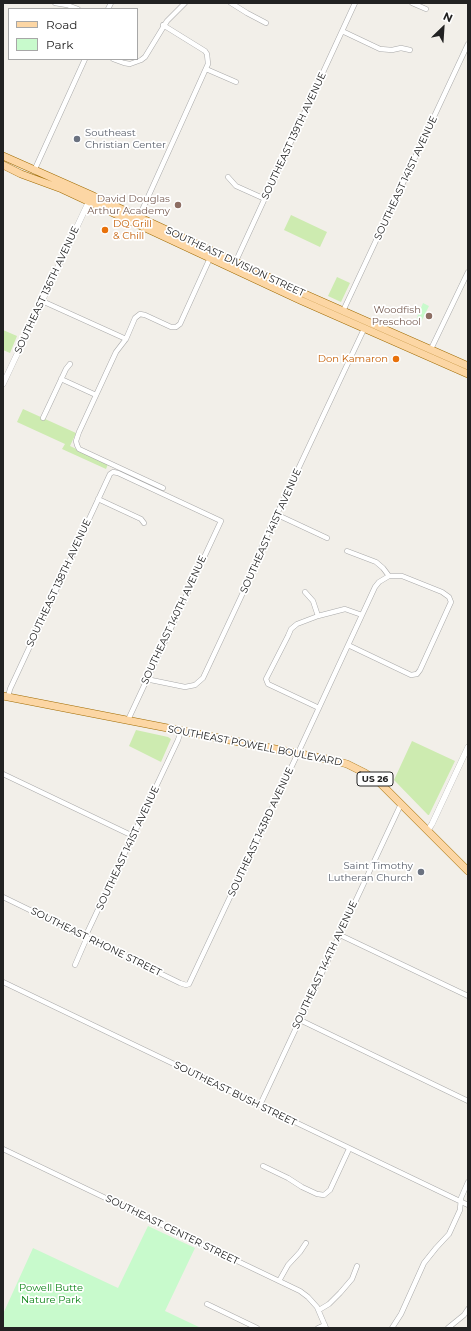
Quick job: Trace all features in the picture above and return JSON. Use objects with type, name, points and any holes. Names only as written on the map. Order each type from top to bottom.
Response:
[{"type":"main road","name":"SOUTHEAST DIVISION STREET","points":[[3,156],[210,258],[234,265],[468,366]]},
{"type":"main road","name":"SOUTHEAST DIVISION STREET","points":[[3,165],[21,174],[139,217],[318,308],[468,374]]},
{"type":"main road","points":[[21,174],[31,173],[34,171]]},
{"type":"main road","points":[[318,308],[326,308],[338,314],[341,314],[343,311]]},
{"type":"main road","points":[[364,329],[370,323]]},
{"type":"main road","name":"SOUTHEAST POWELL BOULEVARD","points":[[6,696],[298,753],[342,763],[361,770],[380,783],[468,871]]},
{"type":"street","points":[[55,3],[75,8]]},
{"type":"street","points":[[116,60],[130,64],[145,57],[171,15],[185,3]]},
{"type":"street","points":[[231,3],[266,23]]},
{"type":"street","name":"SOUTHEAST 139TH AVENUE","points":[[234,265],[355,3]]},
{"type":"street","points":[[412,3],[426,9]]},
{"type":"street","points":[[139,217],[206,69],[208,60],[205,52],[164,25]]},
{"type":"street","points":[[342,31],[380,49],[386,50],[401,48],[410,50]]},
{"type":"street","name":"SOUTHEAST 141ST AVENUE","points":[[343,311],[468,44]]},
{"type":"street","points":[[34,171],[86,60]]},
{"type":"street","points":[[206,69],[236,82]]},
{"type":"street","points":[[228,177],[236,186],[264,199]]},
{"type":"street","name":"SOUTHEAST 136TH AVENUE","points":[[3,384],[90,198]]},
{"type":"street","points":[[163,488],[79,449],[76,441],[116,352],[126,339],[135,318],[140,314],[146,315],[171,327],[176,327],[180,324],[210,258]]},
{"type":"street","points":[[432,350],[468,272]]},
{"type":"street","points":[[42,301],[126,339]]},
{"type":"street","name":"SOUTHEAST 141ST AVENUE","points":[[146,679],[185,688],[195,685],[203,678],[255,567],[262,546],[364,329]]},
{"type":"street","points":[[43,418],[61,379],[70,364]]},
{"type":"street","points":[[61,379],[96,395]]},
{"type":"street","name":"SOUTHEAST 138TH AVENUE","points":[[6,696],[110,474],[113,472],[118,472],[221,521]]},
{"type":"street","points":[[98,499],[141,519],[144,523]]},
{"type":"street","points":[[277,514],[327,538]]},
{"type":"street","name":"SOUTHEAST 140TH AVENUE","points":[[128,720],[221,521]]},
{"type":"street","points":[[347,551],[376,562],[389,576],[402,576],[442,592],[449,597],[451,602],[417,674],[411,675],[348,646]]},
{"type":"street","name":"SOUTHEAST 143RD AVENUE","points":[[189,984],[375,587],[378,582],[389,576]]},
{"type":"street","points":[[305,592],[313,601],[318,616]]},
{"type":"street","points":[[319,708],[268,684],[266,680],[291,629],[296,624],[318,616],[345,609],[362,615]]},
{"type":"street","name":"SOUTHEAST 141ST AVENUE","points":[[75,965],[86,937],[181,731]]},
{"type":"street","points":[[428,830],[468,747]]},
{"type":"street","points":[[3,774],[133,836]]},
{"type":"street","name":"SOUTHEAST 144TH AVENUE","points":[[260,1105],[401,804]]},
{"type":"street","name":"SOUTHEAST RHONE STREET","points":[[3,897],[180,983],[186,985],[189,984]]},
{"type":"street","points":[[340,935],[468,996]]},
{"type":"street","name":"SOUTHEAST BUSH STREET","points":[[3,982],[468,1205]]},
{"type":"street","points":[[300,1020],[468,1101]]},
{"type":"street","points":[[262,1166],[317,1194],[324,1195],[330,1190],[350,1148]]},
{"type":"street","name":"SOUTHEAST CENTER STREET","points":[[3,1149],[304,1294],[319,1310],[326,1327]]},
{"type":"street","points":[[392,1328],[401,1314],[424,1263],[449,1234],[460,1210],[461,1198],[468,1182]]},
{"type":"street","points":[[279,1281],[288,1265],[306,1243]]},
{"type":"street","points":[[319,1310],[329,1304],[340,1293],[352,1278],[357,1266]]},
{"type":"street","points":[[207,1304],[257,1328]]},
{"type":"street","points":[[448,1328],[464,1315],[468,1309]]},
{"type":"street","points":[[318,1328],[326,1327]]},
{"type":"green space","points":[[291,215],[327,232],[320,247],[284,230]]},
{"type":"green space","points":[[337,277],[350,283],[341,302],[328,296]]},
{"type":"green space","points":[[423,303],[429,306],[421,322],[416,320]]},
{"type":"green space","points":[[3,330],[17,336],[10,353],[3,350]]},
{"type":"green space","points":[[23,409],[76,433],[70,446],[108,464],[106,469],[62,449],[65,444],[17,422]]},
{"type":"green space","points":[[136,730],[171,739],[161,762],[129,746]]},
{"type":"green space","points":[[412,741],[455,761],[429,815],[394,780]]},
{"type":"green space","name":"Powell Butte Nature Park","points":[[148,1226],[195,1248],[165,1311],[201,1328],[3,1328],[3,1314],[33,1248],[118,1288]]},
{"type":"place","name":"Southeast Christian Center","points":[[77,139]]},
{"type":"place","name":"David Douglas Arthur Academy","points":[[178,205]]},
{"type":"place","name":"DQ Grill & Chill","points":[[105,230]]},
{"type":"place","name":"Woodfish Preschool","points":[[429,316]]},
{"type":"place","name":"Don Kamaron","points":[[396,359]]},
{"type":"place","name":"Saint Timothy Lutheran Church","points":[[421,872]]}]
